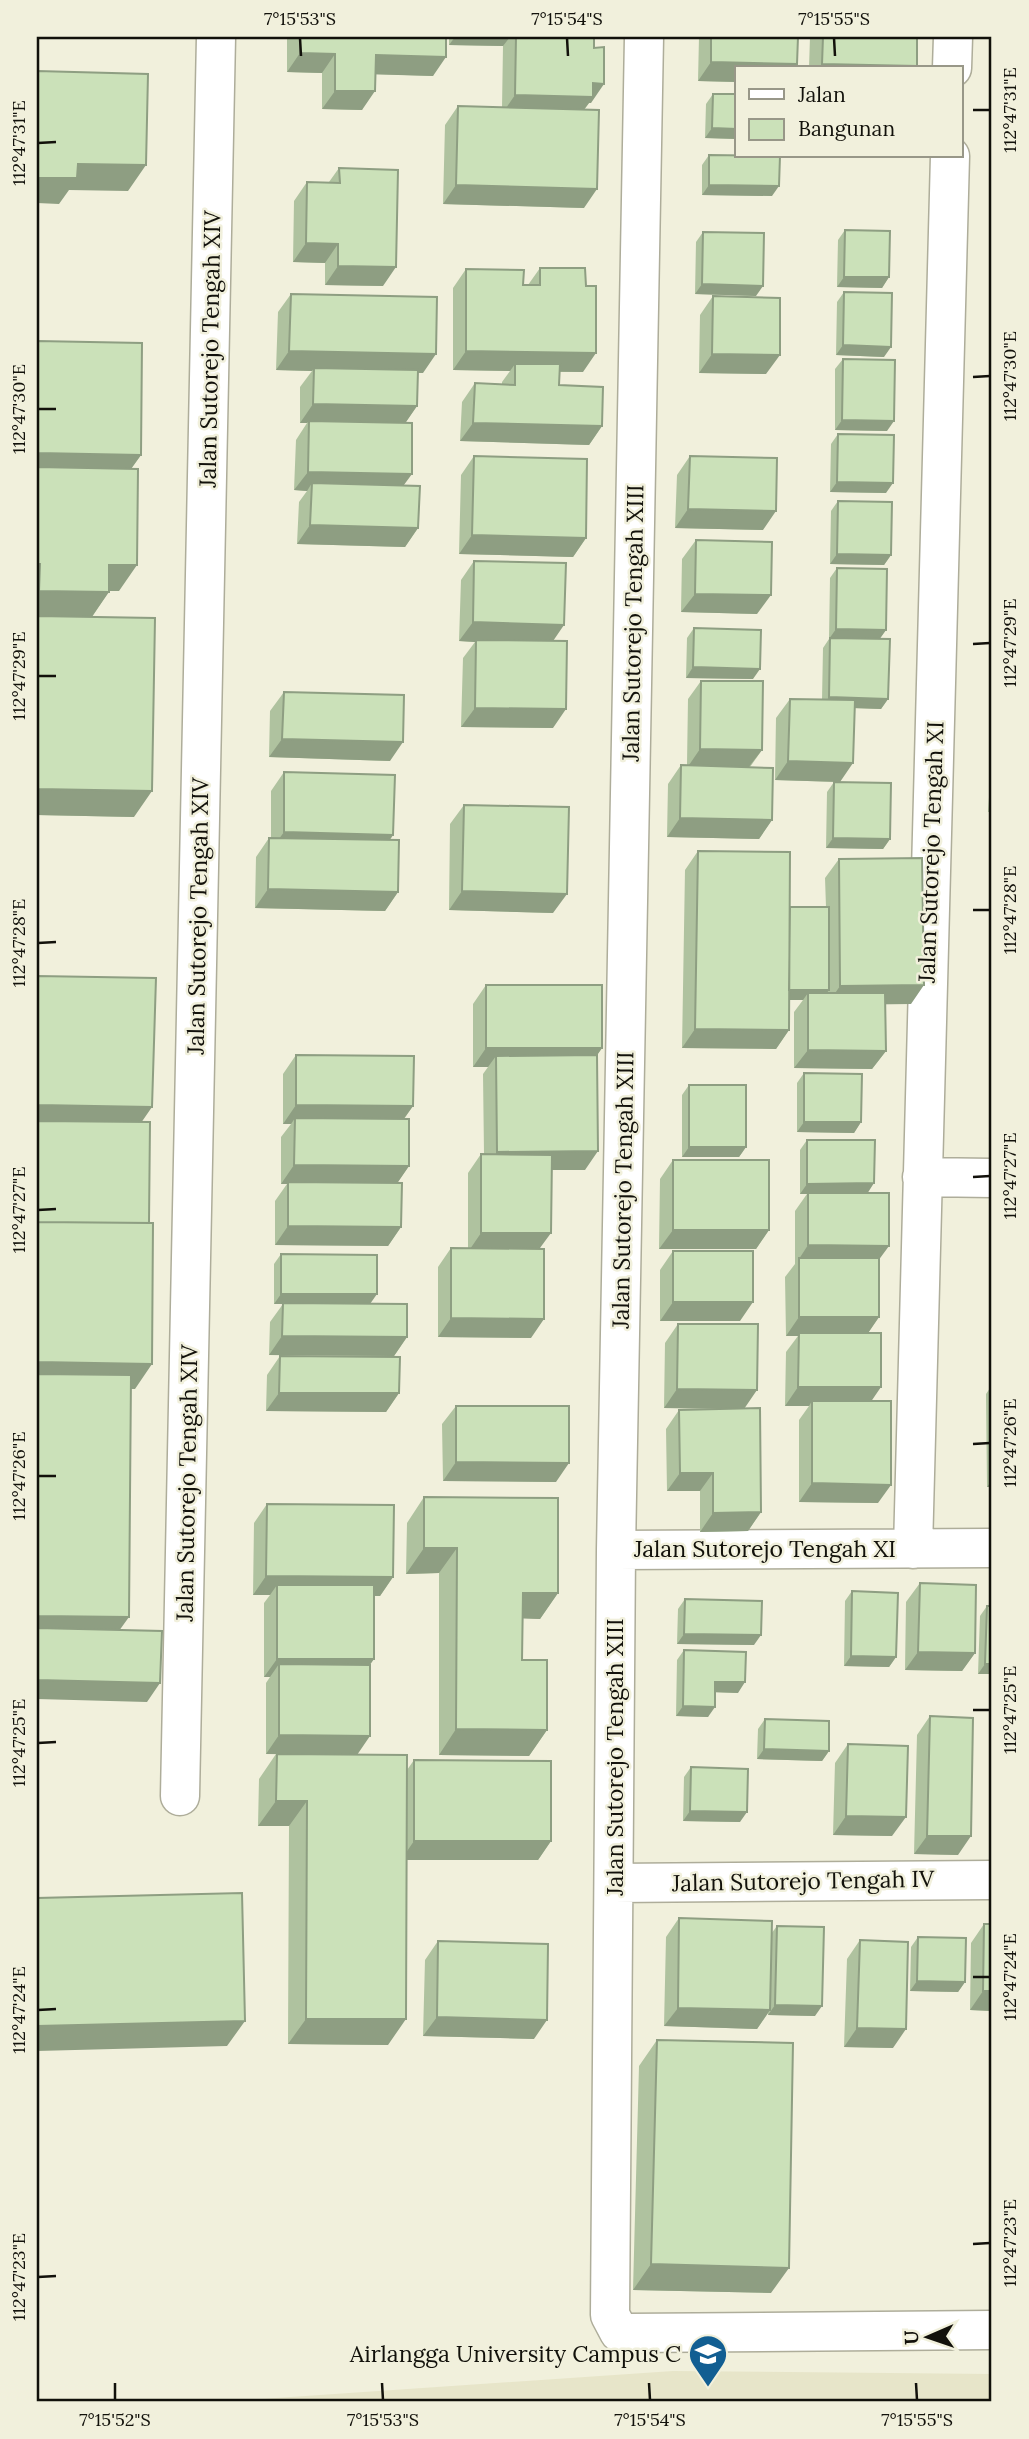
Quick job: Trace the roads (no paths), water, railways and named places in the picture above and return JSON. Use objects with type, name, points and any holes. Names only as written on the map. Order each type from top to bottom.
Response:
[{"type":"street","name":"Jalan Sutorejo Tengah XIV","points":[[180,1796],[216,37]]},
{"type":"street","name":"Jalan Sutorejo Tengah XIII","points":[[644,37],[616,1550],[610,2315],[619,2332],[628,2333],[992,2330]]},
{"type":"street","points":[[952,66],[953,37]]},
{"type":"street","name":"Jalan Sutorejo Tengah XI","points":[[913,1549],[950,158]]},
{"type":"street","points":[[922,1177],[992,1178]]},
{"type":"street","name":"Jalan Sutorejo Tengah XI","points":[[616,1550],[992,1548]]},
{"type":"street","name":"Jalan Sutorejo Tengah IV","points":[[614,1883],[992,1880]]},
{"type":"place","name":"Airlangga University Campus C","points":[[708,2388]]}]
